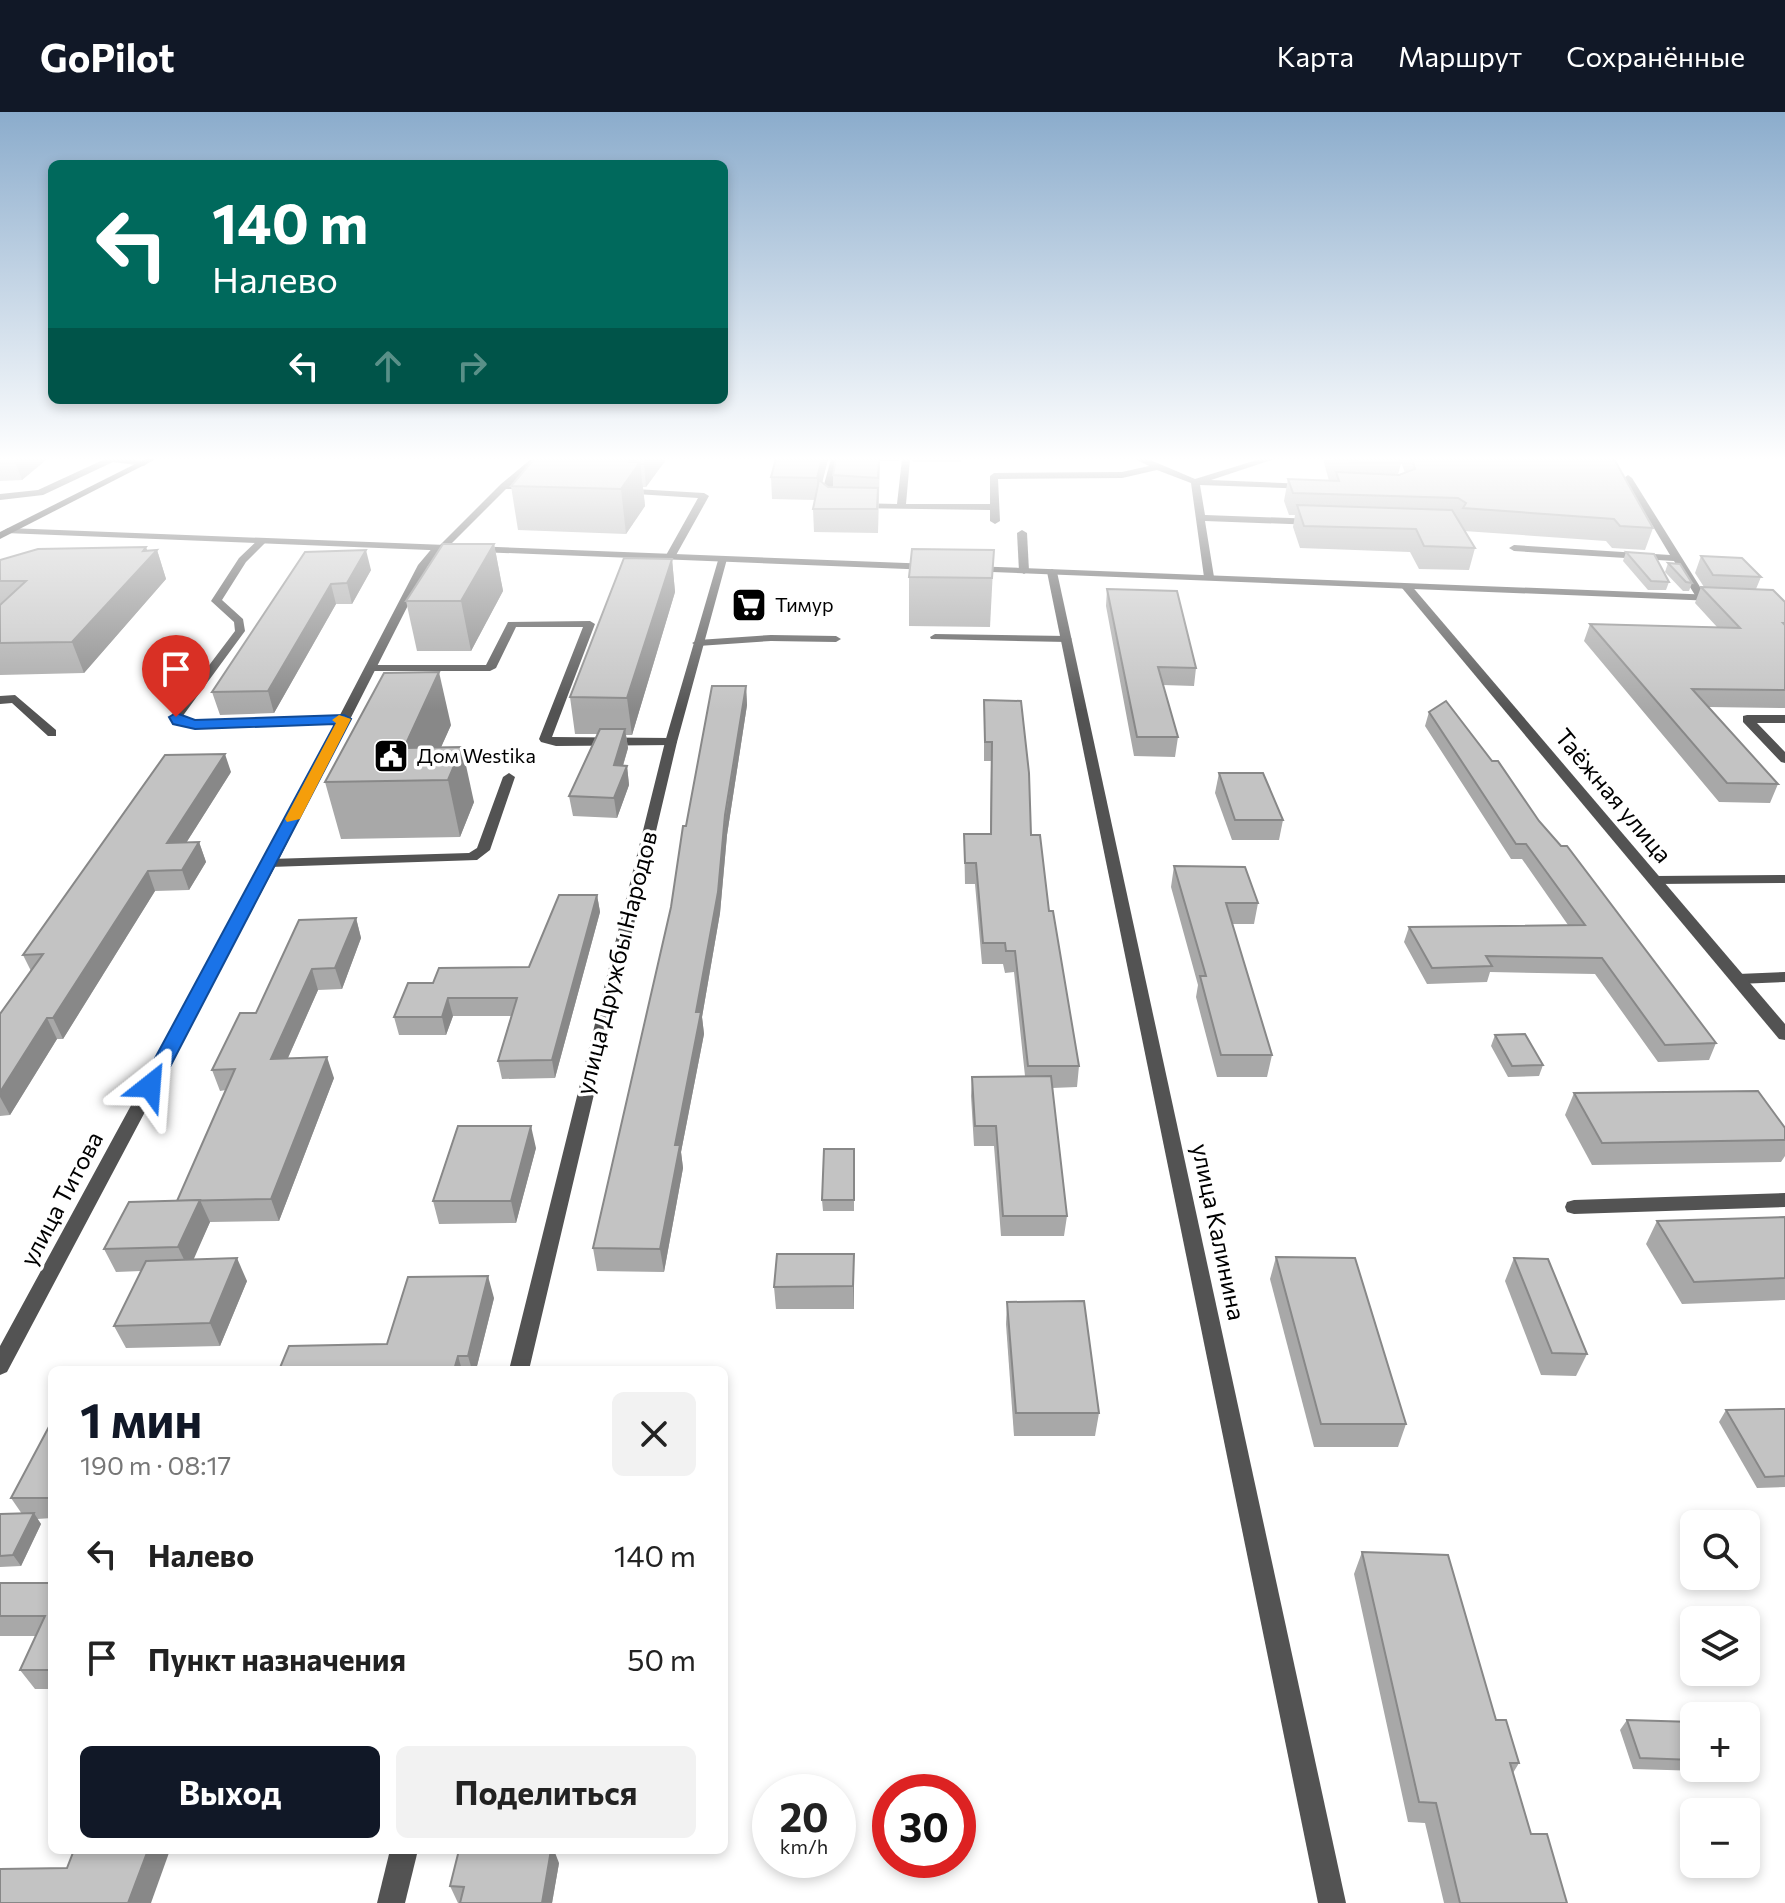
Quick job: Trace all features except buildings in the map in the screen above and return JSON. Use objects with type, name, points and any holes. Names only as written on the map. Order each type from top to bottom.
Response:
[{"type":"street","points":[[260,543],[242,560],[216,601],[239,621],[240,631],[176,717],[178,721],[195,724],[344,719]]},
{"type":"street","points":[[302,543],[937,567]]},
{"type":"street","name":"улица Титова","points":[[0,1366],[270,863],[423,565],[446,543]]},
{"type":"street","points":[[670,557],[678,543]]},
{"type":"street","points":[[1023,543],[1024,571]]},
{"type":"street","points":[[1203,543],[1209,577]]},
{"type":"street","points":[[1666,543],[1702,598]]},
{"type":"street","points":[[1514,548],[1675,558]]},
{"type":"street","name":"улица Дружбы Народов","points":[[520,1366],[671,742],[722,559]]},
{"type":"street","points":[[953,568],[1730,599]]},
{"type":"street","name":"улица Калинина","points":[[1052,572],[1332,1903]]},
{"type":"street","name":"Таёжная улица","points":[[1406,586],[1785,1035]]},
{"type":"street","points":[[371,668],[490,668],[512,624],[590,624],[545,739],[556,742],[671,742]]},
{"type":"street","points":[[935,637],[1067,639]]},
{"type":"street","points":[[698,643],[771,638],[836,639]]},
{"type":"street","points":[[0,700],[15,699],[52,733]]},
{"type":"street","points":[[1785,719],[1747,719],[1785,759]]},
{"type":"street","points":[[270,863],[472,857],[483,850],[509,777]]},
{"type":"street","points":[[1655,880],[1785,879]]},
{"type":"street","points":[[1738,979],[1785,977]]},
{"type":"street","points":[[1574,1207],[1785,1200]]},
{"type":"street","points":[[391,1903],[403,1854]]},
{"type":"slow traffic","points":[[293,819],[344,719],[339,720]]},
{"type":"place","name":"Тимур","points":[[749,605]]},
{"type":"place","name":"Дом Westika","points":[[391,756]]},
{"type":"route","points":[[150,1086],[344,719],[195,724],[178,721],[176,717]]}]
